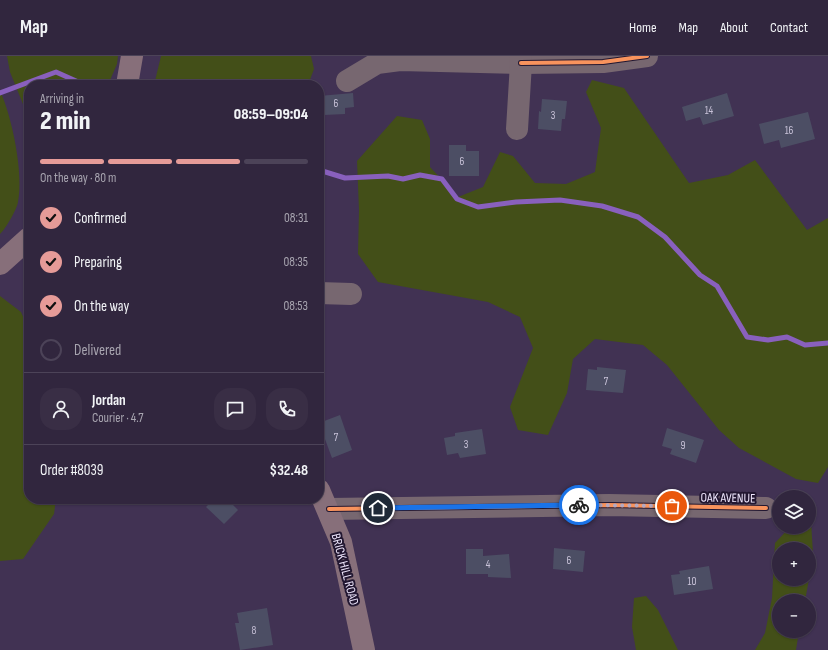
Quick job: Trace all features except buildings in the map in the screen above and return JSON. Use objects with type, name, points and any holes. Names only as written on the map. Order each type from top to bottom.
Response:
[{"type":"main road","points":[[127,80],[132,56]]},
{"type":"main road","points":[[0,264],[24,245]]},
{"type":"main road","name":"BRICK HILL ROAD","points":[[324,500],[341,542],[364,650]]},
{"type":"street","points":[[347,81],[377,63],[400,60],[603,62],[647,56]]},
{"type":"street","points":[[517,129],[520,60]]},
{"type":"street","points":[[324,293],[351,294]]},
{"type":"street","name":"OAK AVENUE","points":[[329,509],[609,504],[766,508]]},
{"type":"green space","points":[[7,56],[118,56],[117,64],[110,80],[24,80],[24,107],[10,72]]},
{"type":"green space","points":[[161,56],[311,56],[314,69],[310,80],[155,80]]},
{"type":"green space","points":[[592,80],[624,88],[689,183],[728,175],[755,160],[807,230],[828,218],[828,467],[818,483],[796,479],[739,448],[719,430],[667,365],[643,345],[595,339],[573,359],[567,393],[548,435],[518,430],[510,407],[533,348],[520,317],[488,302],[378,282],[358,254],[359,210],[357,161],[397,116],[422,120],[430,139],[430,167],[458,197],[483,187],[500,152],[513,156],[535,183],[566,184],[595,172],[601,128],[586,92]]},
{"type":"green space","points":[[0,91],[13,130],[18,162],[19,191],[18,202],[15,209],[8,224],[0,234]]},
{"type":"green space","points":[[0,296],[21,312],[24,319],[24,504],[55,504],[54,514],[23,559],[0,561]]},
{"type":"green space","points":[[783,534],[812,534],[812,542],[776,542]]},
{"type":"green space","points":[[773,586],[808,586],[806,594],[772,594]]},
{"type":"green space","points":[[646,596],[658,610],[678,650],[636,650],[632,627],[634,598]]},
{"type":"green space","points":[[772,598],[772,638],[798,638],[796,650],[755,650],[765,633]]},
{"type":"waterway","points":[[35,80],[56,72],[74,80]]},
{"type":"waterway","points":[[0,93],[24,84]]},
{"type":"waterway","points":[[324,172],[345,178],[388,176],[403,179],[420,175],[442,179],[457,199],[478,207],[516,202],[560,200],[602,206],[638,217],[665,237],[700,275],[717,286],[747,337],[768,340],[787,337],[805,345],[828,343]]},
{"type":"cycle path","points":[[521,63],[603,62],[647,56]]},
{"type":"cycle path","points":[[329,509],[609,505],[766,508]]},
{"type":"way so far","points":[[579,505],[609,504],[672,506]]},
{"type":"route","points":[[378,508],[579,505]]}]
